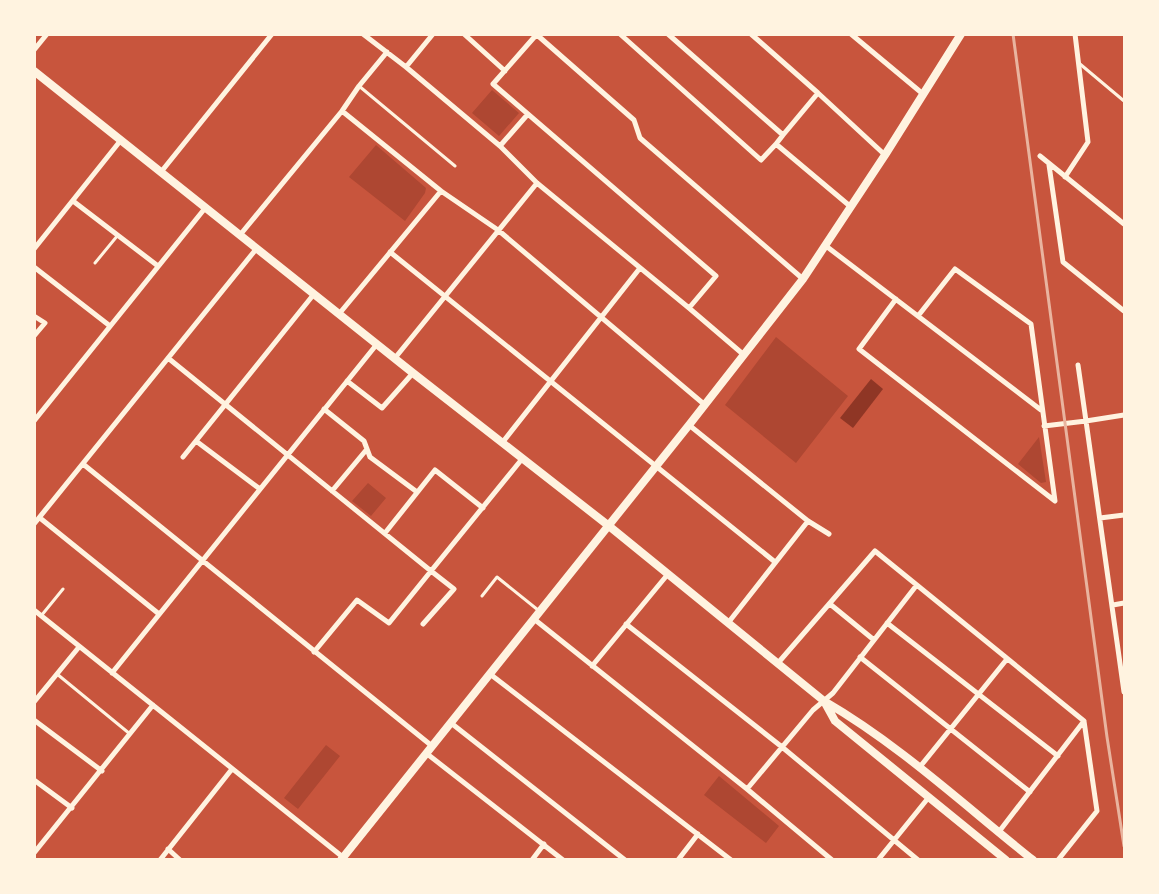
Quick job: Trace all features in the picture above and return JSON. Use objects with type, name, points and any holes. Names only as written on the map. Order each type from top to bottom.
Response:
[{"type":"main road","points":[[343,859],[689,426],[802,279],[826,246],[961,34]]},
{"type":"main road","points":[[34,71],[609,526],[824,701],[845,713],[919,768],[1034,860]]},
{"type":"main road","points":[[824,701],[835,721],[1006,860]]},
{"type":"street","points":[[34,50],[47,34]]},
{"type":"street","points":[[161,172],[272,34]]},
{"type":"street","points":[[363,34],[501,146],[537,183],[744,355]]},
{"type":"street","points":[[406,67],[433,34]]},
{"type":"street","points":[[464,34],[505,70]]},
{"type":"street","points":[[620,34],[761,160],[818,93]]},
{"type":"street","points":[[668,34],[783,135]]},
{"type":"street","points":[[751,34],[885,155]]},
{"type":"street","points":[[851,34],[923,94]]},
{"type":"street","points":[[1065,177],[1088,142],[1075,34]]},
{"type":"street","points":[[689,308],[716,276],[493,84],[537,35],[634,120],[640,138],[802,279]]},
{"type":"street","points":[[240,235],[342,111],[387,52]]},
{"type":"street","points":[[342,111],[441,191],[498,230],[705,405]]},
{"type":"street","points":[[501,146],[528,114]]},
{"type":"street","points":[[34,249],[121,140]]},
{"type":"street","points":[[776,144],[851,207]]},
{"type":"street","points":[[1040,156],[1125,224]]},
{"type":"street","points":[[1049,165],[1063,262],[1125,311]]},
{"type":"street","points":[[395,358],[537,183]]},
{"type":"street","points":[[339,314],[441,191]]},
{"type":"street","points":[[73,201],[158,266]]},
{"type":"street","points":[[34,420],[206,207]]},
{"type":"street","points":[[826,246],[1041,410]]},
{"type":"street","points":[[34,524],[257,248]]},
{"type":"street","points":[[390,252],[775,562]]},
{"type":"street","points":[[34,267],[110,326]]},
{"type":"street","points":[[502,443],[640,268]]},
{"type":"street","points":[[896,299],[859,349],[1055,501],[1031,324],[955,269],[918,316]]},
{"type":"street","points":[[183,457],[314,294]]},
{"type":"street","points":[[34,316],[45,323],[34,336]]},
{"type":"street","points":[[112,673],[377,344]]},
{"type":"street","points":[[168,358],[454,589],[423,624]]},
{"type":"street","points":[[1078,365],[1125,692]]},
{"type":"street","points":[[347,381],[382,408],[413,373]]},
{"type":"street","points":[[324,409],[364,441],[370,457],[417,492]]},
{"type":"street","points":[[1044,426],[1125,415]]},
{"type":"street","points":[[689,426],[808,521],[829,534]]},
{"type":"street","points":[[196,441],[260,489]]},
{"type":"street","points":[[332,491],[367,449]]},
{"type":"street","points":[[314,652],[357,600],[389,623],[522,459]]},
{"type":"street","points":[[83,464],[314,652],[563,860]]},
{"type":"street","points":[[385,533],[435,470],[483,508]]},
{"type":"street","points":[[1100,518],[1125,515]]},
{"type":"street","points":[[40,518],[159,614]]},
{"type":"street","points":[[728,624],[808,521]]},
{"type":"street","points":[[778,663],[875,551],[1084,721],[1097,811],[1058,860]]},
{"type":"street","points":[[592,666],[668,574]]},
{"type":"street","points":[[747,789],[813,710],[824,701],[916,586]]},
{"type":"street","points":[[1113,605],[1125,603]]},
{"type":"street","points":[[830,604],[874,640]]},
{"type":"street","points":[[34,610],[343,859]]},
{"type":"street","points":[[537,615],[592,666],[832,860]]},
{"type":"street","points":[[887,623],[1058,756]]},
{"type":"street","points":[[626,624],[782,747],[918,860]]},
{"type":"street","points":[[34,702],[79,647]]},
{"type":"street","points":[[860,657],[1030,792]]},
{"type":"street","points":[[919,768],[1007,659]]},
{"type":"street","points":[[490,674],[731,860]]},
{"type":"street","points":[[34,854],[153,705]]},
{"type":"street","points":[[34,720],[102,771]]},
{"type":"street","points":[[999,832],[1084,721]]},
{"type":"street","points":[[450,723],[625,860]]},
{"type":"street","points":[[160,860],[232,769]]},
{"type":"street","points":[[34,780],[72,808]]},
{"type":"street","points":[[878,860],[929,797]]},
{"type":"street","points":[[678,860],[698,834]]},
{"type":"street","points":[[532,860],[544,844]]},
{"type":"street","points":[[168,849],[180,860]]},
{"type":"lane","points":[[1078,62],[1125,101]]},
{"type":"lane","points":[[359,86],[455,166]]},
{"type":"lane","points":[[95,263],[118,235]]},
{"type":"lane","points":[[482,596],[497,577],[537,615]]},
{"type":"lane","points":[[41,616],[63,589]]},
{"type":"lane","points":[[57,674],[131,734]]},
{"type":"shaded area","points":[[492,90],[519,113],[499,136],[472,113]]},
{"type":"shaded area","points":[[376,145],[426,188],[425,193],[405,221],[349,177]]},
{"type":"shaded area","points":[[776,337],[848,396],[796,463],[725,405]]},
{"type":"shaded area","points":[[871,379],[883,389],[853,428],[840,418]]},
{"type":"shaded area","points":[[1039,437],[1046,482],[1041,483],[1018,464]]},
{"type":"shaded area","points":[[368,483],[386,498],[371,516],[352,501]]},
{"type":"shaded area","points":[[326,745],[340,756],[298,809],[284,798]]},
{"type":"shaded area","points":[[719,776],[779,826],[766,843],[704,795]]},
{"type":"railway","points":[[1013,34],[1107,737],[1124,846]]}]
